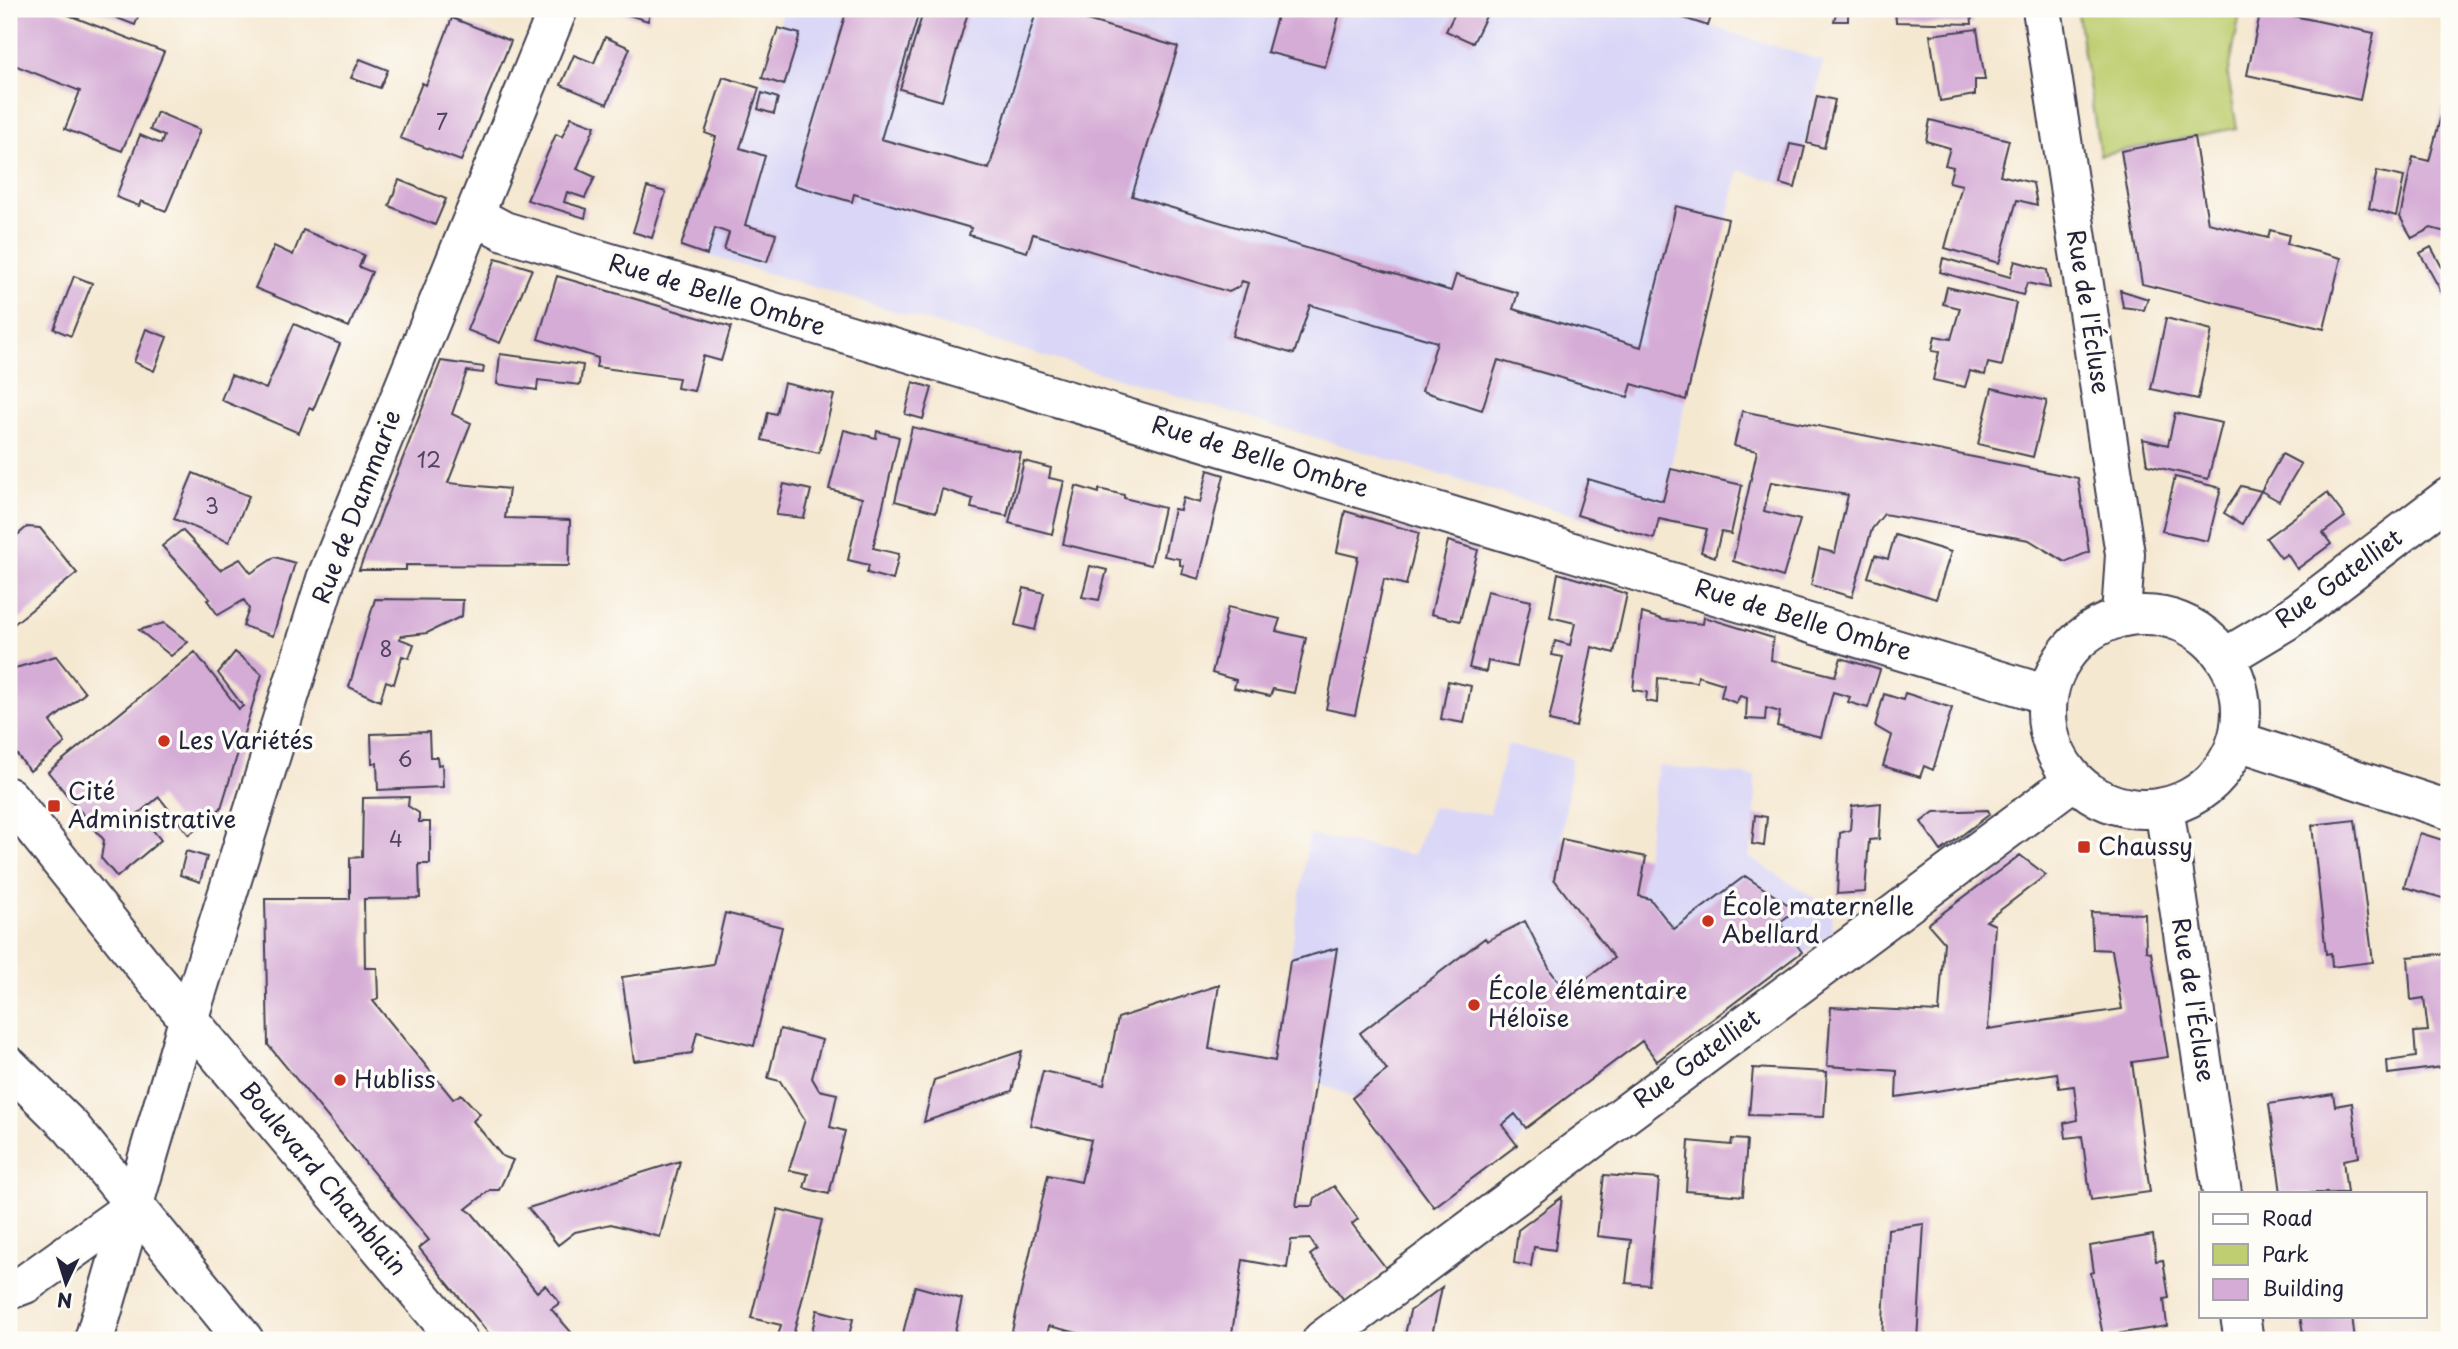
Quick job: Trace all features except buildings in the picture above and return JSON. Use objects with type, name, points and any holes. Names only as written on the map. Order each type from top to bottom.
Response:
[{"type":"street","name":"Rue de Dammarie","points":[[189,1017],[326,579],[558,9]]},
{"type":"street","name":"Rue de l'Écluse","points":[[2042,9],[2125,554],[2121,616]]},
{"type":"street","name":"Rue de Belle Ombre","points":[[474,215],[504,231],[2048,695]]},
{"type":"street","name":"Rue Gatelliet","points":[[2226,657],[2286,621],[2449,497]]},
{"type":"street","points":[[2151,614],[2180,620],[2206,635],[2226,657],[2239,684],[2241,703],[2238,741],[2227,765],[2210,785],[2188,799],[2164,807],[2131,808],[2111,803],[2074,780],[2056,755],[2048,726],[2048,695],[2056,668],[2073,645],[2095,627],[2121,616],[2151,614]]},
{"type":"street","points":[[2238,741],[2449,810]]},
{"type":"street","name":"Rue Gatelliet","points":[[1322,1340],[2074,780]]},
{"type":"street","name":"Boulevard Chamblain","points":[[9,797],[458,1340]]},
{"type":"street","name":"Rue de l'Écluse","points":[[2164,807],[2222,1192]]},
{"type":"street","points":[[94,1340],[189,1017]]},
{"type":"street","points":[[9,1066],[71,1127],[244,1340]]},
{"type":"street","points":[[9,1290],[25,1284],[134,1206]]},
{"type":"street","points":[[2240,1318],[2244,1340]]},
{"type":"shaded area","points":[[784,9],[1655,9],[1823,61],[1795,188],[1739,170],[1654,539],[707,255]]},
{"type":"shaded area","name":"École élémentaire Héloïse","points":[[1507,745],[1572,758],[1562,839],[1646,857],[1658,766],[1755,776],[1755,815],[1749,857],[1831,909],[1832,933],[1657,1061],[1641,1042],[1526,1128],[1517,1145],[1434,1207],[1352,1098],[1316,1081],[1337,948],[1290,961],[1309,835],[1414,855],[1432,807],[1490,814]]},
{"type":"green space","points":[[2077,9],[2241,9],[2228,76],[2237,128],[2100,155]]},
{"type":"place","name":"Les Variétés","points":[[164,741]]},
{"type":"place","name":"Cité Administrative","points":[[54,806]]},
{"type":"place","name":"Chaussy","points":[[2084,847]]},
{"type":"place","name":"École maternelle Abellard","points":[[1708,921]]},
{"type":"place","name":"École élémentaire Héloïse","points":[[1474,1005]]},
{"type":"place","name":"Hubliss","points":[[340,1080]]}]
